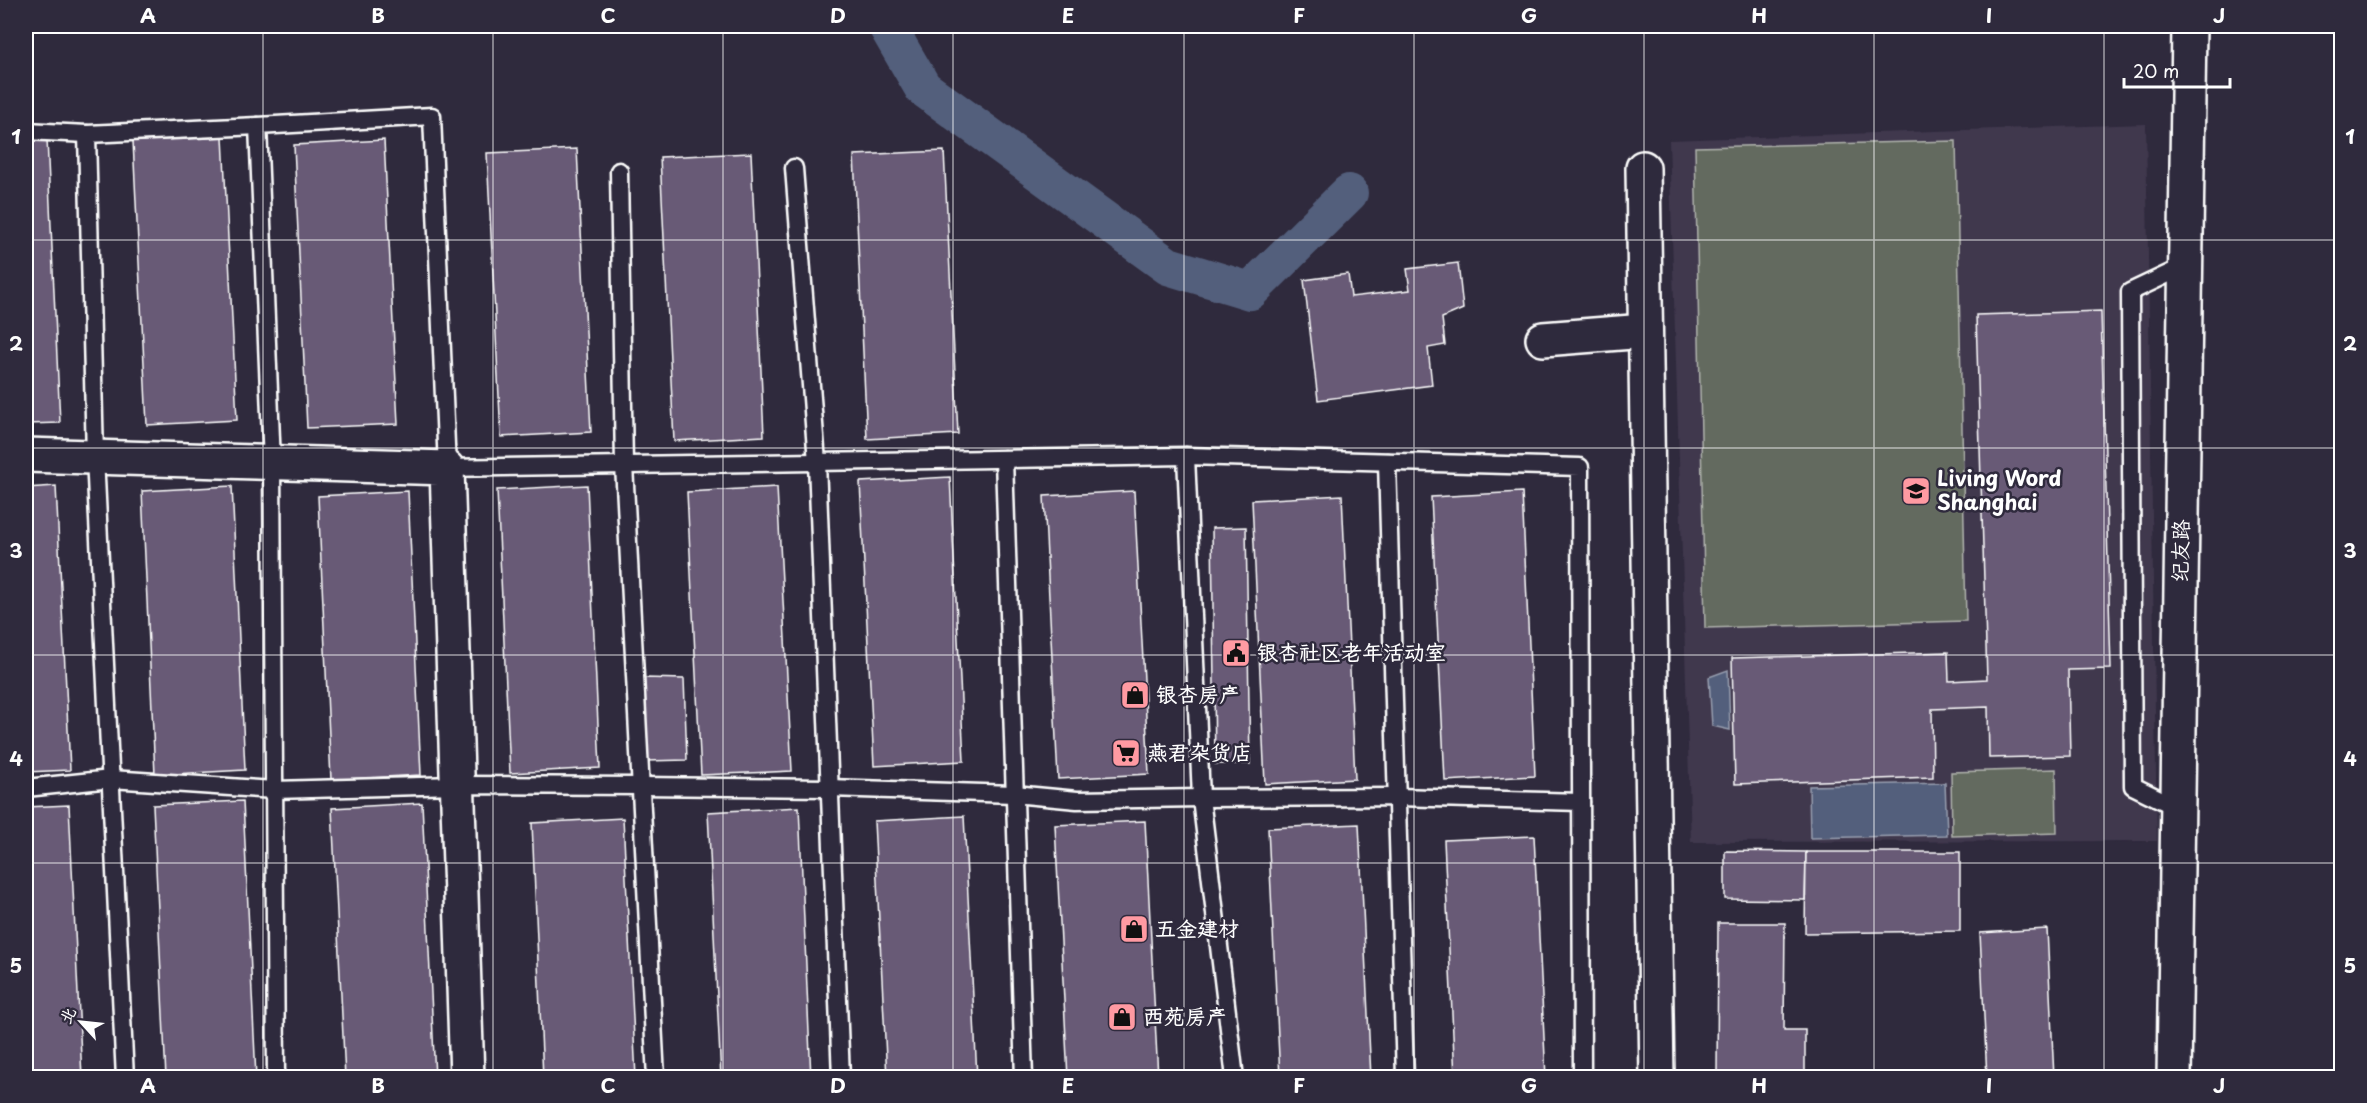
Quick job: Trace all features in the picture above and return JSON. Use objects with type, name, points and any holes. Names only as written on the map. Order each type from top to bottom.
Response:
[{"type":"street","name":"纪友路","points":[[2174,1077],[2189,26]]},
{"type":"street","points":[[1642,168],[1657,1077]]},
{"type":"street","points":[[1543,339],[1645,331]]},
{"type":"street","points":[[26,454],[447,468],[467,1077]]},
{"type":"lane","points":[[26,131],[87,134],[432,116],[447,468],[1186,456],[1580,467],[1582,1077]]},
{"type":"lane","points":[[258,126],[272,463],[276,1077]]},
{"type":"lane","points":[[87,134],[95,457],[125,1077]]},
{"type":"lane","points":[[794,168],[817,462],[841,1077]]},
{"type":"lane","points":[[620,171],[624,465],[656,1077]]},
{"type":"lane","points":[[2178,808],[2133,786],[2130,292],[2185,266]]},
{"type":"lane","points":[[1186,456],[1201,798],[1235,1077]]},
{"type":"lane","points":[[1004,459],[1024,1077]]},
{"type":"lane","points":[[1387,462],[1405,1077]]},
{"type":"lane","points":[[26,788],[111,779],[274,790],[457,785],[641,786],[829,788],[1014,794],[1077,800],[1397,798],[1581,802]]},
{"type":"shaded area","name":"Living Word Shanghai","points":[[2146,124],[2157,841],[1691,842],[1669,140]]},
{"type":"shaded area","points":[[1956,141],[1966,621],[1705,628],[1695,147]]},
{"type":"shaded area","points":[[2056,769],[2057,833],[1952,836],[1951,772]]},
{"type":"water","points":[[1728,670],[1730,730],[1712,726],[1709,677]]},
{"type":"water","points":[[1945,783],[1947,835],[1810,838],[1809,786]]},
{"type":"building","points":[[223,137],[237,420],[147,425],[133,141]]},
{"type":"building","points":[[47,139],[60,423],[26,424],[26,140]]},
{"type":"building","points":[[384,140],[398,424],[307,428],[294,145]]},
{"type":"building","points":[[577,149],[591,432],[501,437],[487,153]]},
{"type":"building","points":[[944,151],[958,434],[867,439],[854,155]]},
{"type":"building","points":[[751,153],[764,436],[674,441],[660,157]]},
{"type":"building","points":[[2342,213],[2342,306],[2340,306]]},
{"type":"building","points":[[1458,263],[1463,309],[1442,318],[1445,345],[1428,348],[1432,385],[1318,400],[1304,280],[1348,274],[1351,297],[1410,290],[1407,269]]},
{"type":"building","points":[[2101,311],[2111,669],[2068,670],[2070,756],[1989,758],[1988,707],[1932,709],[1933,777],[1735,784],[1732,658],[1948,652],[1949,681],[1987,679],[1976,315]]},
{"type":"building","points":[[950,477],[964,761],[874,766],[860,482]]},
{"type":"building","points":[[587,485],[600,768],[510,773],[497,490]]},
{"type":"building","points":[[56,486],[70,770],[26,772],[26,488]]},
{"type":"building","points":[[232,486],[245,770],[155,775],[142,491]]},
{"type":"building","points":[[777,487],[792,771],[701,775],[687,492]]},
{"type":"building","points":[[408,491],[421,775],[331,780],[318,496]]},
{"type":"building","points":[[1134,491],[1149,774],[1058,779],[1044,496]]},
{"type":"building","points":[[1522,492],[1535,776],[1445,781],[1431,497]]},
{"type":"building","points":[[1342,495],[1355,779],[1265,784],[1252,500]]},
{"type":"building","points":[[1246,527],[1250,764],[1215,764],[1212,528]]},
{"type":"building","points":[[2342,541],[2342,702],[2339,701]]},
{"type":"building","points":[[644,678],[684,679],[687,760],[645,761]]},
{"type":"building","points":[[243,801],[256,1078],[166,1078],[153,805]]},
{"type":"building","points":[[422,803],[435,1078],[345,1078],[332,808]]},
{"type":"building","points":[[69,805],[82,1078],[26,1078],[26,807]]},
{"type":"building","points":[[799,807],[811,1078],[721,1078],[708,812]]},
{"type":"building","points":[[964,816],[977,1078],[887,1078],[874,821]]},
{"type":"building","points":[[623,818],[636,1078],[543,1078],[532,823]]},
{"type":"building","points":[[1145,821],[1158,1078],[1068,1078],[1055,825]]},
{"type":"building","points":[[1359,824],[1371,1078],[1280,1078],[1268,828]]},
{"type":"building","points":[[1534,836],[1546,1078],[1455,1078],[1444,840]]},
{"type":"building","points":[[1725,851],[1806,852],[1805,900],[1725,899]]},
{"type":"building","points":[[1806,852],[1960,852],[1960,931],[1805,933]]},
{"type":"building","points":[[1718,923],[1785,923],[1784,1030],[1805,1030],[1805,1078],[1717,1078]]},
{"type":"building","points":[[2047,929],[2054,1078],[1987,1078],[1980,933]]},
{"type":"waterway","points":[[887,26],[923,88],[1168,266],[1250,291],[1349,193]]},
{"type":"place","name":"Living Word Shanghai","points":[[1916,491]]},
{"type":"place","name":"银杏社区老年活动室","points":[[1236,653]]},
{"type":"place","name":"银杏房产","points":[[1135,695]]},
{"type":"place","name":"燕君杂货店","points":[[1126,753]]},
{"type":"place","name":"五金建材","points":[[1134,929]]},
{"type":"place","name":"西苑房产","points":[[1122,1017]]}]
